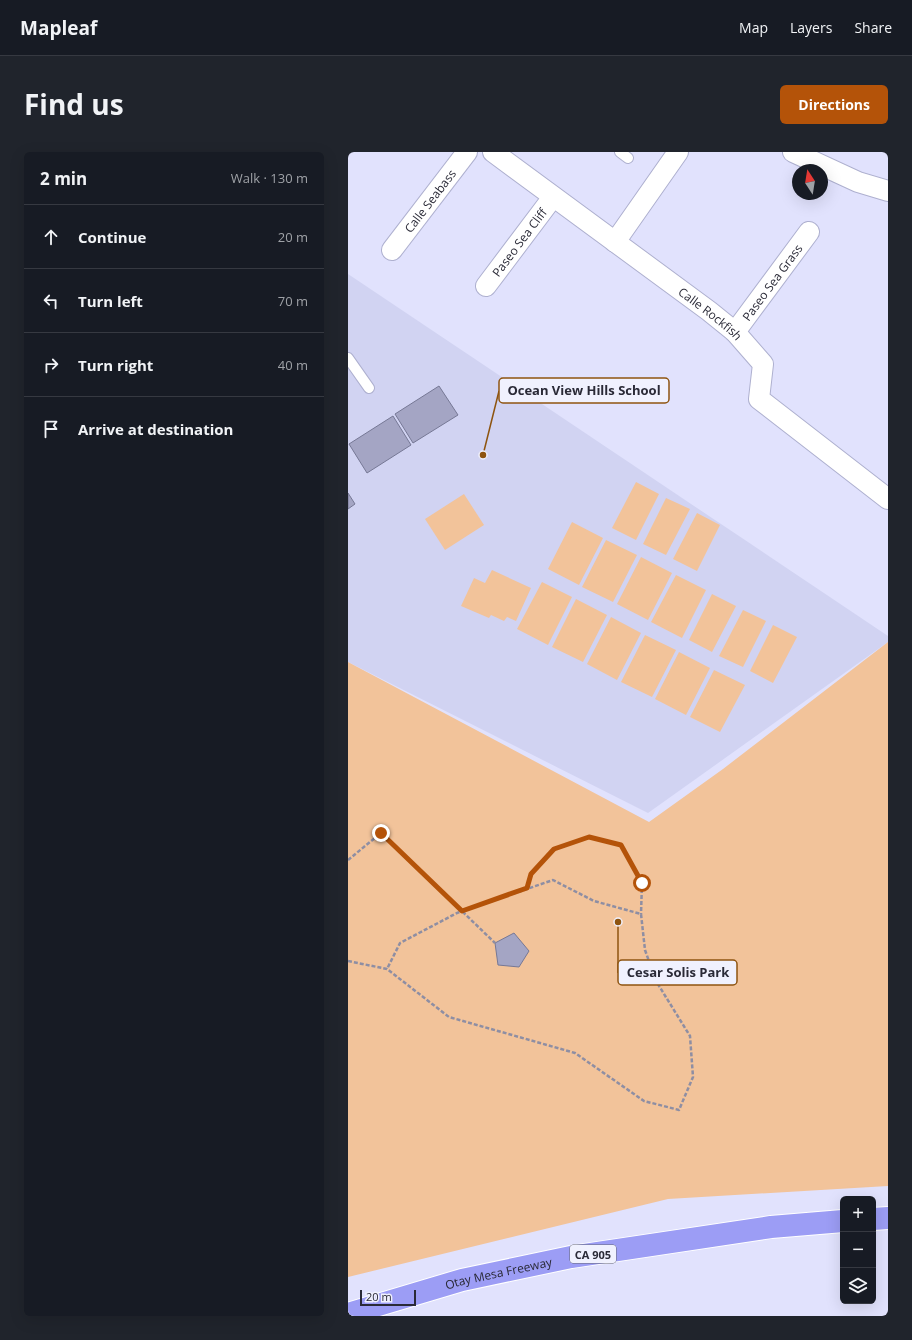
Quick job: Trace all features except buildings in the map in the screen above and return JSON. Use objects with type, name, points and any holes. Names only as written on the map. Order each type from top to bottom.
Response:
[{"type":"highway","points":[[876,1219],[888,1218]]},
{"type":"highway","name":"Otay Mesa Freeway","points":[[348,1314],[462,1280],[571,1257],[770,1227],[840,1221]]},
{"type":"street","name":"Calle Seabass","points":[[392,250],[467,152]]},
{"type":"street","name":"Calle Rockfish","points":[[493,152],[709,310],[735,332],[763,364],[759,399],[888,498]]},
{"type":"street","points":[[615,242],[678,152]]},
{"type":"street","points":[[793,152],[858,182],[888,191]]},
{"type":"street","name":"Paseo Sea Cliff","points":[[486,286],[553,197]]},
{"type":"street","name":"Paseo Sea Grass","points":[[735,332],[809,232]]},
{"type":"lane","points":[[620,152],[628,158]]},
{"type":"lane","points":[[348,358],[369,388]]},
{"type":"path","points":[[348,860],[381,833],[495,942]]},
{"type":"path","points":[[348,960],[387,969],[449,1017],[575,1052],[644,1101],[680,1110],[693,1077],[690,1036],[656,981],[645,950],[641,914],[642,883],[621,845],[589,837],[554,849],[531,874],[527,888]]},
{"type":"path","points":[[387,969],[400,944],[462,911],[553,880],[594,901],[641,914]]},
{"type":"shaded area","points":[[348,274],[888,636],[888,642],[648,813],[348,662]]},
{"type":"shaded area","points":[[636,482],[659,494],[636,540],[612,528]]},
{"type":"shaded area","points":[[464,494],[484,525],[445,550],[425,519]]},
{"type":"shaded area","points":[[666,498],[690,509],[666,555],[643,544]]},
{"type":"shaded area","points":[[697,513],[720,525],[697,571],[673,559]]},
{"type":"shaded area","points":[[572,522],[603,538],[579,585],[548,569]]},
{"type":"shaded area","points":[[606,540],[637,555],[613,602],[582,587]]},
{"type":"shaded area","points":[[641,557],[672,573],[648,620],[617,604]]},
{"type":"shaded area","points":[[492,570],[531,588],[516,621],[507,617],[504,621],[491,615],[489,618],[461,606],[474,578],[485,583]]},
{"type":"shaded area","points":[[676,575],[706,590],[682,638],[651,622]]},
{"type":"shaded area","points":[[542,582],[572,597],[548,645],[517,629]]},
{"type":"shaded area","points":[[712,594],[736,606],[712,652],[689,640]]},
{"type":"shaded area","points":[[576,599],[607,615],[583,662],[552,647]]},
{"type":"shaded area","points":[[743,610],[766,621],[743,667],[719,656]]},
{"type":"shaded area","points":[[611,617],[641,633],[617,680],[587,664]]},
{"type":"shaded area","points":[[773,625],[797,637],[773,683],[750,671]]},
{"type":"shaded area","points":[[645,635],[676,650],[652,697],[621,682]]},
{"type":"shaded area","points":[[888,642],[888,1186],[668,1199],[348,1277],[348,662],[649,822],[723,769]]},
{"type":"shaded area","points":[[679,652],[710,668],[686,715],[655,699]]},
{"type":"shaded area","points":[[714,670],[745,685],[720,732],[690,717]]},
{"type":"place","name":"Ocean View Hills School","points":[[483,455]]},
{"type":"place","name":"Cesar Solis Park","points":[[618,922]]},
{"type":"route","points":[[381,833],[462,911],[527,888],[531,874],[554,849],[589,837],[621,845],[642,883]]}]
